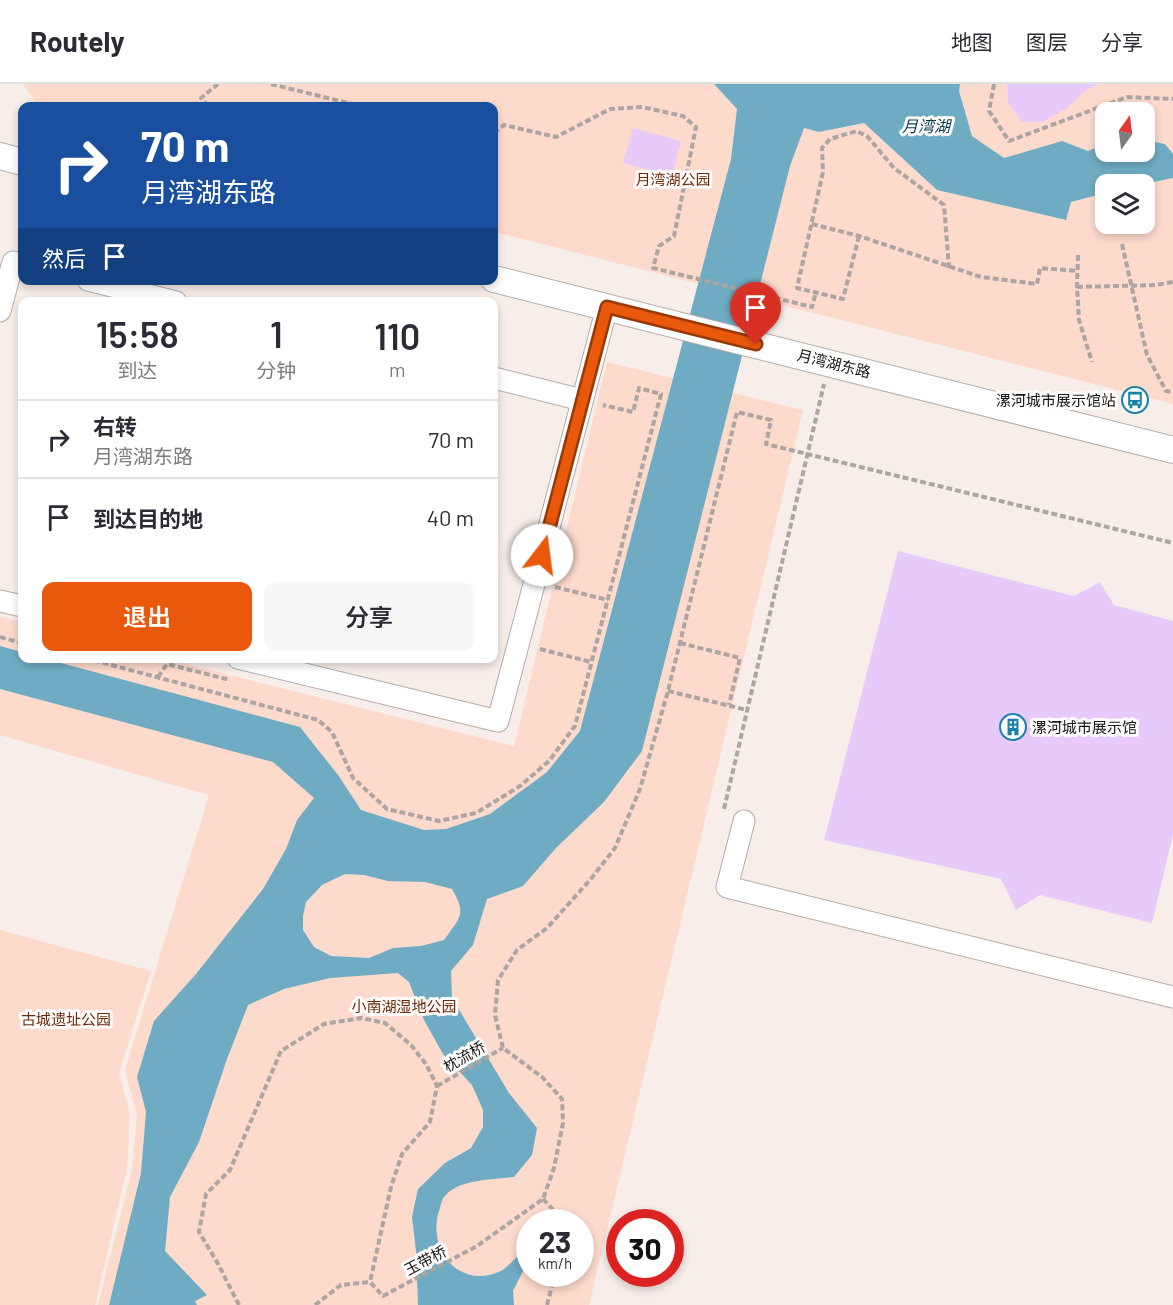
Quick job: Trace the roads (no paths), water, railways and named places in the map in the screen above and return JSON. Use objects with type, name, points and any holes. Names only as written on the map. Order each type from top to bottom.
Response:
[{"type":"street","points":[[0,156],[18,161]]},
{"type":"street","points":[[0,311],[13,262],[18,264]]},
{"type":"street","name":"月湾湖东路","points":[[498,280],[1173,450]]},
{"type":"street","points":[[108,285],[156,297]]},
{"type":"street","points":[[235,664],[498,721],[607,307]]},
{"type":"street","points":[[498,379],[582,400]]},
{"type":"street","points":[[0,601],[18,605]]},
{"type":"street","points":[[744,821],[727,887],[1173,997]]},
{"type":"water","name":"月湾湖","points":[[714,84],[960,84],[959,91],[972,136],[1004,158],[1062,141],[1088,151],[1095,148],[1095,162],[1155,162],[1155,142],[1165,144],[1173,154],[1173,178],[1155,182],[1155,174],[1095,174],[1095,196],[1071,202],[1066,220],[937,190],[864,123],[819,132],[804,128],[790,166],[642,751],[604,802],[556,848],[523,886],[487,899],[473,945],[451,971],[452,998],[509,1093],[537,1128],[532,1155],[514,1177],[468,1183],[451,1190],[444,1197],[437,1223],[437,1238],[449,1262],[459,1270],[472,1275],[486,1276],[501,1271],[516,1258],[514,1305],[418,1305],[412,1217],[418,1189],[445,1163],[471,1148],[483,1127],[483,1110],[472,1085],[443,1054],[424,1020],[409,982],[398,973],[330,978],[284,989],[248,1005],[199,1142],[170,1197],[165,1251],[207,1295],[195,1301],[197,1305],[109,1305],[141,1173],[146,1112],[137,1077],[154,1021],[196,974],[263,889],[286,849],[297,820],[314,798],[273,762],[0,689],[0,646],[18,651],[18,663],[61,663],[300,727],[338,775],[361,810],[424,830],[446,829],[490,814],[547,772],[580,731],[731,159],[737,109]],"holes":[[[345,874],[364,875],[388,881],[425,882],[452,889],[457,898],[460,916],[444,940],[421,946],[393,948],[369,958],[331,956],[314,947],[303,930],[306,902],[322,885]]]},
{"type":"place","name":"漯河城市展示馆站","points":[[1135,400]]},
{"type":"place","name":"漯河城市展示馆","points":[[1013,727]]},
{"type":"park label","name":"月湾湖公园","points":[[673,179]]},
{"type":"park label","name":"小南湖湿地公园","points":[[404,1006]]},
{"type":"park label","name":"古城遗址公园","points":[[66,1019]]}]
